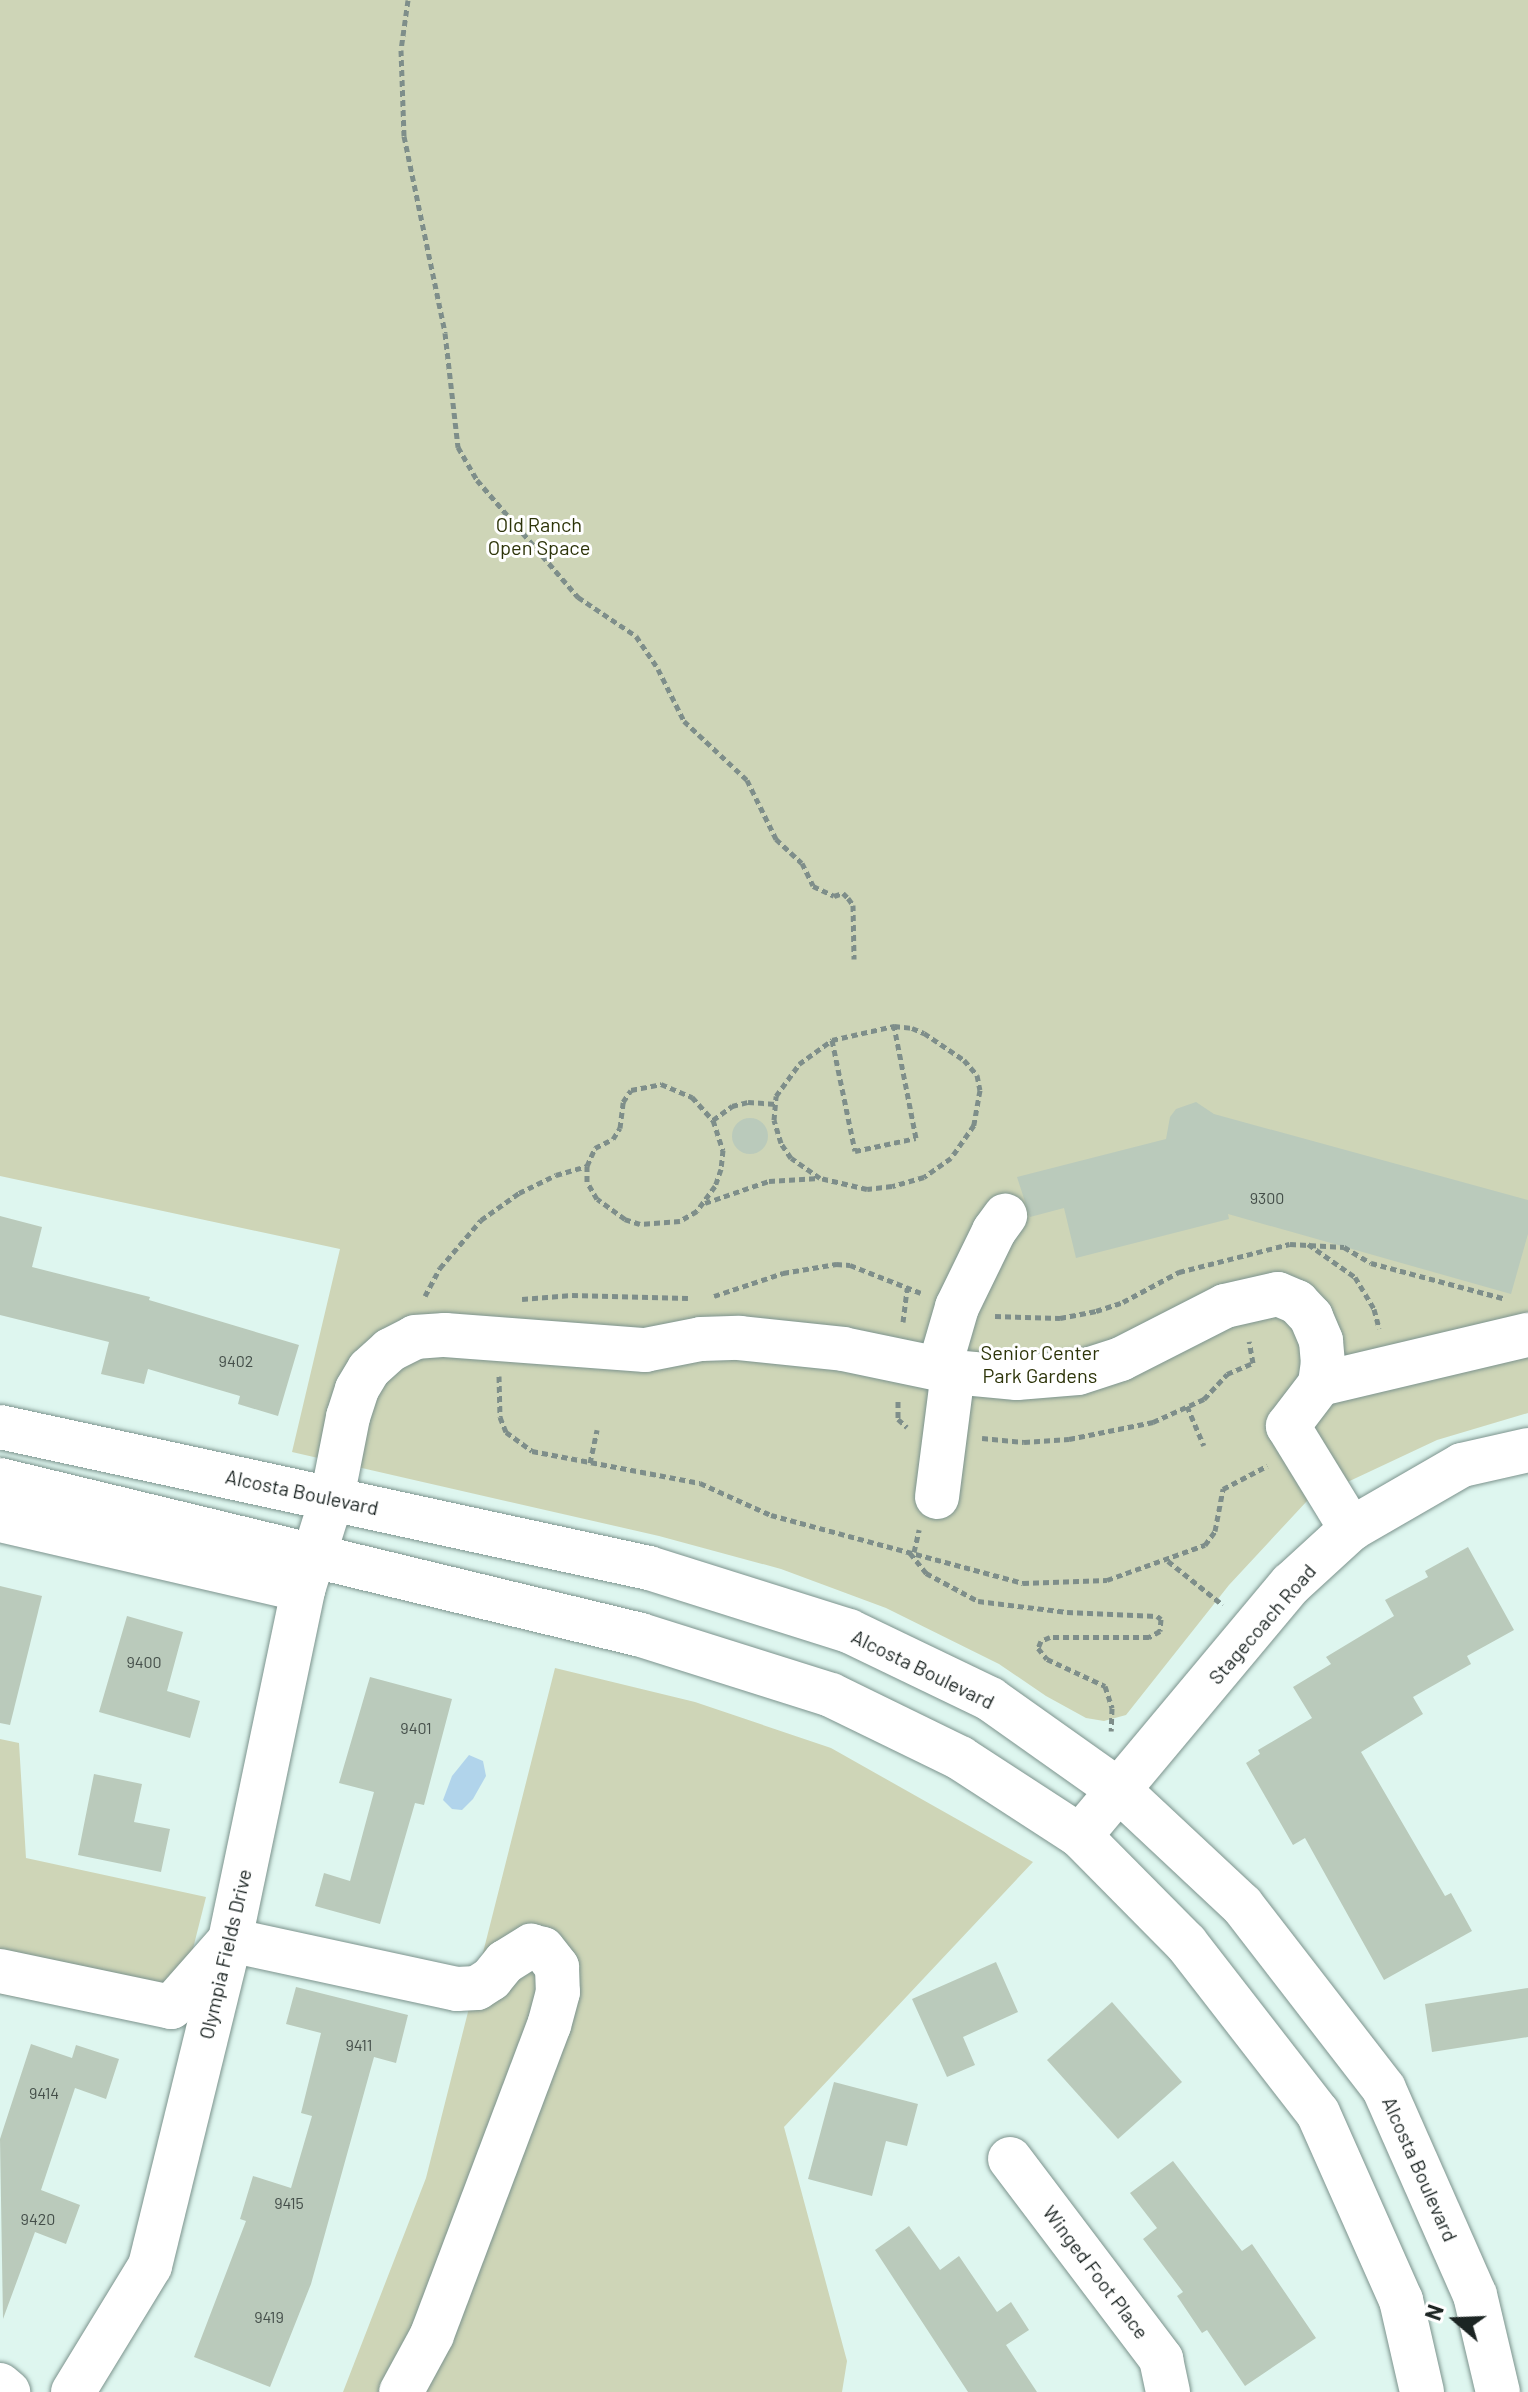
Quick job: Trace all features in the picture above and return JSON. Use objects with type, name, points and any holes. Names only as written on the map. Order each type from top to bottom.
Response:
[{"type":"main road","points":[[937,1497],[946,1371],[957,1307],[994,1231],[1005,1216]]},
{"type":"main road","points":[[408,1341],[415,1337],[445,1335],[645,1350],[701,1339],[739,1338],[843,1349],[946,1371],[1017,1378],[1078,1373],[1121,1359],[1225,1306],[1278,1294],[1297,1302],[1311,1317],[1321,1341],[1320,1384],[1294,1437],[1351,1529]]},
{"type":"main road","points":[[1320,1384],[1528,1335]]},
{"type":"main road","name":"Olympia Fields Drive","points":[[73,2392],[150,2266],[230,1940],[309,1572],[332,1498],[357,1389],[369,1369],[390,1350],[408,1341]]},
{"type":"main road","name":"Alcosta Boulevard","points":[[0,1427],[649,1568],[849,1631],[990,1699],[1120,1791],[1242,1905],[1384,2089],[1475,2295],[1498,2392]]},
{"type":"main road","name":"Stagecoach Road","points":[[1080,1836],[1291,1584],[1351,1529],[1462,1465],[1528,1450]]},
{"type":"main road","points":[[0,1480],[309,1572]]},
{"type":"main road","points":[[0,1520],[309,1572],[641,1635],[831,1695],[960,1758],[1080,1836],[1186,1943],[1318,2113],[1401,2300],[1422,2392]]},
{"type":"main road","points":[[0,1971],[171,2007],[230,1940],[457,1989],[477,1988],[491,1979],[505,1962],[531,1946],[543,1949],[557,1967],[558,1992],[549,2025],[432,2335],[401,2392]]},
{"type":"main road","name":"Winged Foot Place","points":[[1010,2159],[1161,2359],[1168,2392]]},
{"type":"main road","points":[[0,2385],[8,2392]]},
{"type":"path","points":[[408,0],[401,50],[404,136],[408,171],[445,333],[458,447],[477,480],[578,597],[636,636],[658,669],[684,721],[747,780],[776,839],[802,863],[813,886],[834,896],[843,893],[848,898],[853,905],[854,959]]},
{"type":"path","points":[[832,1040],[855,1151],[916,1138],[894,1026]]},
{"type":"path","points":[[704,1203],[715,1186],[723,1150],[713,1120],[701,1104],[661,1084],[631,1090],[623,1102],[620,1128],[613,1139],[595,1148],[587,1166],[587,1182],[597,1199],[625,1219],[640,1224],[680,1221],[704,1203],[769,1181],[820,1178],[867,1189],[924,1177],[951,1158],[974,1125],[980,1090],[977,1075],[964,1060],[924,1033],[894,1026],[832,1040],[799,1064],[786,1080],[776,1104],[774,1120],[781,1143],[791,1158],[820,1178]]},
{"type":"path","points":[[713,1120],[732,1106],[748,1102],[776,1104]]},
{"type":"path","points":[[408,1341],[419,1307],[440,1268],[481,1220],[519,1193],[556,1175],[587,1166]]},
{"type":"path","points":[[1307,1244],[1355,1277],[1374,1309],[1379,1328]]},
{"type":"path","points":[[517,1299],[572,1295],[660,1300],[713,1297],[783,1273],[836,1264],[850,1265],[934,1299]]},
{"type":"path","points":[[903,1329],[907,1288]]},
{"type":"path","points":[[978,1438],[1024,1442],[1113,1433],[1153,1422],[1204,1399],[1227,1374],[1253,1363],[1247,1331]]},
{"type":"path","points":[[500,1365],[498,1398],[506,1432],[532,1451],[700,1483],[771,1515],[908,1550],[973,1572],[1023,1583],[1107,1580],[1168,1561],[1205,1545],[1215,1531],[1223,1489],[1294,1437]]},
{"type":"path","points":[[1187,1406],[1204,1446]]},
{"type":"path","points":[[590,1463],[597,1430]]},
{"type":"path","points":[[908,1550],[926,1573],[978,1601],[1067,1612],[1157,1616],[1160,1631],[1149,1637],[1050,1637],[1041,1641],[1038,1648],[1047,1659],[1105,1686],[1112,1708],[1111,1731]]},
{"type":"path","points":[[1168,1561],[1224,1605]]},
{"type":"green space","name":"Old Ranch Open Space","points":[[0,0],[1528,0],[1528,1413],[1437,1440],[1307,1501],[1229,1585],[1126,1715],[1104,1721],[1086,1718],[1046,1696],[999,1664],[886,1608],[781,1569],[659,1536],[292,1452],[340,1249],[0,1176]]},
{"type":"green space","points":[[555,1668],[695,1702],[831,1748],[1033,1862],[784,2127],[847,2361],[842,2392],[343,2392],[426,2178]]},
{"type":"green space","points":[[0,1739],[19,1743],[26,1858],[206,1897],[173,2028],[0,1994]]},
{"type":"water","points":[[469,1755],[483,1761],[486,1776],[473,1799],[462,1810],[452,1809],[443,1800],[452,1776]]},
{"type":"building","points":[[1196,1102],[1214,1114],[1528,1200],[1528,1234],[1511,1294],[1228,1214],[1229,1219],[1076,1258],[1064,1208],[1030,1217],[1017,1177],[1166,1139],[1170,1117],[1176,1109]]},
{"type":"building","points":[[750,1118],[763,1123],[768,1136],[763,1149],[750,1154],[737,1149],[732,1136],[737,1123]]},
{"type":"building","points":[[0,1216],[42,1227],[32,1267],[150,1297],[149,1300],[299,1345],[278,1416],[238,1404],[240,1396],[148,1369],[144,1384],[101,1374],[109,1342],[0,1315]]},
{"type":"building","points":[[1468,1547],[1514,1630],[1467,1656],[1471,1664],[1413,1697],[1423,1714],[1361,1752],[1445,1896],[1451,1893],[1472,1931],[1384,1980],[1305,1838],[1293,1845],[1246,1763],[1260,1754],[1258,1750],[1312,1718],[1293,1687],[1331,1664],[1326,1657],[1394,1616],[1385,1600],[1428,1577],[1425,1571]]},
{"type":"building","points":[[0,1586],[42,1596],[10,1725],[0,1723]]},
{"type":"building","points":[[127,1616],[183,1632],[167,1691],[200,1701],[190,1738],[99,1712]]},
{"type":"building","points":[[370,1677],[452,1699],[424,1805],[415,1803],[380,1924],[315,1906],[324,1873],[350,1881],[374,1792],[339,1783]]},
{"type":"building","points":[[94,1774],[142,1784],[134,1822],[170,1829],[161,1872],[78,1855]]},
{"type":"building","points":[[996,1962],[1018,2012],[963,2037],[975,2065],[947,2077],[912,1999]]},
{"type":"building","points":[[296,1987],[408,2015],[396,2063],[374,2057],[311,2284],[270,2387],[194,2357],[246,2221],[240,2219],[253,2176],[291,2188],[312,2116],[301,2113],[321,2033],[286,2024]]},
{"type":"building","points":[[1528,1988],[1528,2037],[1432,2052],[1425,2004]]},
{"type":"building","points":[[1112,2002],[1182,2082],[1118,2139],[1047,2060]]},
{"type":"building","points":[[31,2044],[72,2058],[76,2045],[119,2059],[106,2099],[75,2088],[41,2190],[80,2205],[66,2244],[35,2232],[3,2319],[0,2139]]},
{"type":"building","points":[[834,2082],[918,2104],[907,2146],[886,2141],[872,2196],[808,2179]]},
{"type":"building","points":[[1173,2161],[1242,2251],[1252,2244],[1316,2338],[1245,2386],[1207,2330],[1202,2333],[1177,2296],[1183,2292],[1143,2239],[1157,2228],[1130,2193]]},
{"type":"building","points":[[909,2226],[940,2270],[959,2256],[997,2312],[1011,2302],[1029,2330],[1006,2345],[1037,2392],[968,2392],[875,2250]]},
{"type":"park label","name":"Senior Center Park Gardens","points":[[1040,1364]]}]
